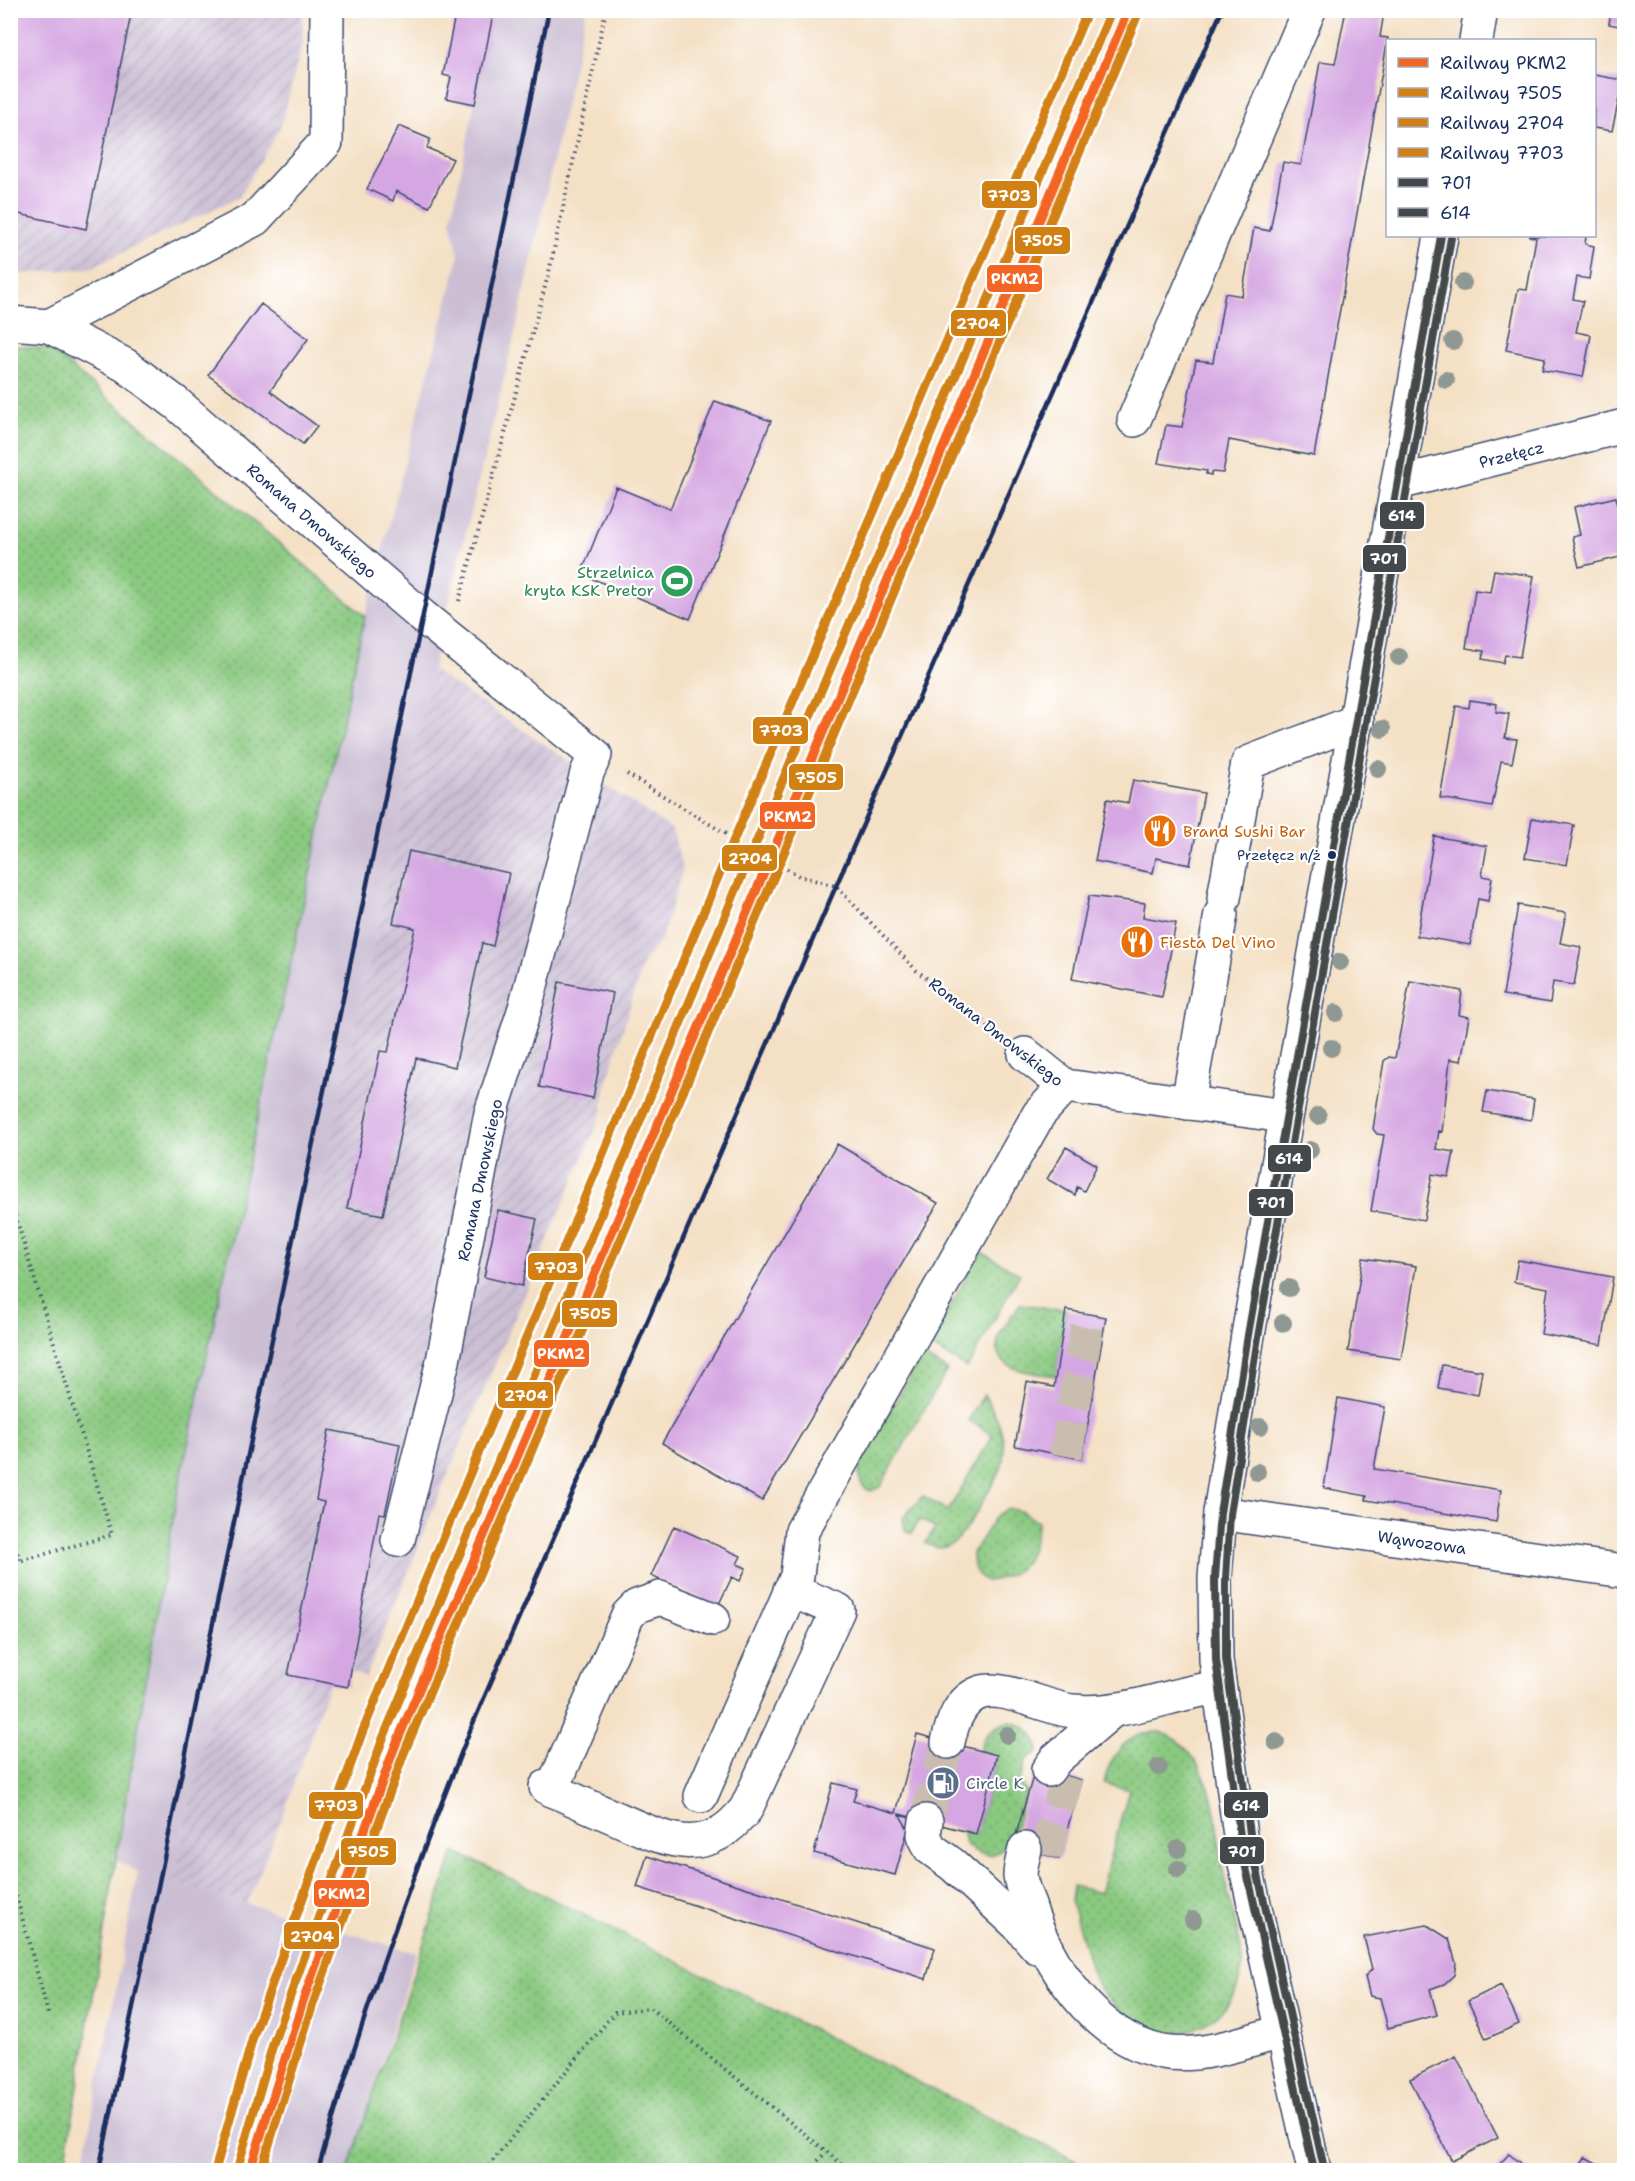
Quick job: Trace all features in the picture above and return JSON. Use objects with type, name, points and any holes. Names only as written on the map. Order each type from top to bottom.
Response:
[{"type":"street","points":[[49,326],[255,219],[326,142],[327,10]]},
{"type":"street","points":[[1134,420],[1309,10]]},
{"type":"street","points":[[1476,39],[1481,10]]},
{"type":"street","points":[[1314,2170],[1242,1850],[1219,1686],[1215,1578],[1220,1513],[1286,1116],[1441,237]]},
{"type":"street","name":"Romana Dmowskiego","points":[[10,323],[49,326],[125,364],[176,403],[439,630],[595,755],[586,772],[525,1008],[492,1113],[443,1361],[398,1540]]},
{"type":"street","name":"Przełęcz","points":[[1398,483],[1624,426]]},
{"type":"street","points":[[1188,1103],[1248,763],[1357,721]]},
{"type":"street","name":"Romana Dmowskiego","points":[[1025,1054],[1065,1086],[1286,1116]]},
{"type":"street","points":[[700,1796],[797,1576],[802,1531],[1039,1114],[1065,1086]]},
{"type":"street","name":"Wąwozowa","points":[[1220,1513],[1624,1571]]},
{"type":"street","points":[[713,1619],[660,1598],[637,1606],[628,1615],[549,1789],[669,1841],[701,1841],[720,1836],[735,1824],[746,1809],[838,1610],[790,1590]]},
{"type":"street","points":[[958,1745],[957,1715],[970,1698],[988,1691],[1066,1710],[1112,1711],[1219,1686]]},
{"type":"street","points":[[1058,1773],[1077,1743],[1112,1711]]},
{"type":"street","points":[[936,1824],[953,1865],[1018,1925],[1102,2023],[1131,2043],[1163,2052],[1190,2053],[1283,2031]]},
{"type":"street","points":[[1035,1852],[1028,1903],[1036,1931],[1062,1975]]},
{"type":"path","points":[[439,630],[458,606],[543,295],[606,10]]},
{"type":"path","points":[[595,755],[731,837]]},
{"type":"path","name":"Romana Dmowskiego","points":[[782,866],[799,876],[836,886],[916,970],[1025,1054]]},
{"type":"path","points":[[10,1198],[112,1535],[10,1564]]},
{"type":"path","points":[[10,1530],[20,1561]]},
{"type":"path","points":[[10,1873],[48,2017]]},
{"type":"path","points":[[485,2170],[615,2012],[650,2008],[849,2170]]},
{"type":"path","points":[[810,2170],[826,2152]]},
{"type":"shaded area","points":[[11,11],[302,11],[303,42],[280,128],[239,197],[90,268],[11,275]]},
{"type":"shaded area","points":[[493,11],[586,11],[518,321],[432,670],[173,1882],[416,1953],[348,2170],[82,2170],[138,1872],[116,1860],[177,1495],[365,616],[459,256],[451,221]]},
{"type":"shaded area","points":[[432,670],[672,829],[683,869],[661,940],[644,960],[605,1088],[602,1113],[440,1493],[366,1677],[351,1671],[348,1687],[329,1684],[283,1815],[247,1904],[173,1882]]},
{"type":"green space","points":[[11,345],[50,349],[365,616],[177,1495],[64,2170],[10,2170]]},
{"type":"green space","points":[[981,1252],[1020,1274],[967,1368],[928,1345]]},
{"type":"green space","points":[[1020,1304],[1066,1310],[1056,1376],[1017,1369],[1001,1359],[998,1351],[999,1336]]},
{"type":"green space","points":[[922,1356],[947,1370],[880,1487],[871,1491],[861,1483],[859,1470],[861,1461]]},
{"type":"green space","points":[[984,1395],[1001,1430],[1004,1449],[1001,1469],[973,1518],[956,1541],[949,1546],[933,1547],[925,1543],[935,1528],[920,1519],[911,1534],[905,1531],[903,1518],[923,1496],[948,1511],[993,1435],[968,1420]]},
{"type":"green space","points":[[1008,1508],[1023,1512],[1038,1522],[1033,1546],[1019,1570],[1000,1579],[986,1581],[975,1569],[972,1553],[996,1516]]},
{"type":"green space","points":[[1009,1722],[1030,1731],[1036,1739],[1038,1751],[1026,1760],[1020,1780],[1026,1792],[1019,1817],[1008,1842],[1000,1851],[991,1855],[979,1853],[965,1844],[962,1830],[976,1834],[997,1756],[980,1751],[986,1735],[994,1728]]},
{"type":"green space","points":[[1160,1732],[1177,1740],[1184,1747],[1201,1771],[1209,1788],[1242,1962],[1239,1981],[1226,2007],[1202,2025],[1188,2031],[1173,2033],[1158,2032],[1136,2023],[1115,2006],[1102,1991],[1093,1976],[1071,1901],[1073,1886],[1100,1893],[1129,1790],[1104,1783],[1111,1763],[1122,1746],[1130,1740],[1139,1735]]},
{"type":"green space","points":[[454,1852],[488,1867],[1094,2170],[348,2170]]},
{"type":"building","points":[[10,10],[132,10],[86,229],[10,212]]},
{"type":"building","points":[[456,10],[494,10],[475,104],[446,98],[451,77],[443,75]]},
{"type":"building","points":[[1346,10],[1384,12],[1380,37],[1388,38],[1314,456],[1229,440],[1223,473],[1211,472],[1211,475],[1206,474],[1207,471],[1158,463],[1166,425],[1182,427],[1196,360],[1213,362],[1225,293],[1242,296],[1254,228],[1270,231],[1283,162],[1301,165],[1320,62],[1335,64]]},
{"type":"building","points":[[1611,10],[1624,10],[1624,27],[1609,24]]},
{"type":"building","points":[[1596,75],[1623,80],[1612,131],[1596,128]]},
{"type":"building","points":[[399,126],[430,139],[427,148],[453,159],[429,207],[396,191],[393,201],[367,189]]},
{"type":"building","points":[[1532,237],[1586,237],[1585,244],[1594,246],[1589,279],[1577,277],[1573,299],[1583,301],[1576,332],[1591,335],[1583,377],[1542,370],[1545,358],[1506,350],[1518,289],[1527,290],[1536,238]]},
{"type":"building","points":[[261,304],[308,339],[270,391],[317,426],[303,444],[208,375]]},
{"type":"building","points":[[715,401],[771,421],[690,619],[581,574],[616,487],[670,509]]},
{"type":"building","points":[[1616,497],[1619,508],[1624,507],[1624,556],[1579,567],[1572,537],[1580,535],[1574,507]]},
{"type":"building","points":[[1494,570],[1534,576],[1520,657],[1505,655],[1503,663],[1482,659],[1484,651],[1466,648],[1475,590],[1490,592]]},
{"type":"building","points":[[1470,700],[1497,704],[1496,712],[1509,714],[1505,738],[1517,739],[1512,763],[1501,761],[1492,807],[1440,798],[1456,706],[1469,708]]},
{"type":"building","name":"Brand Sushi Bar","points":[[1133,780],[1204,793],[1190,865],[1156,858],[1153,873],[1095,861],[1107,799],[1128,803]]},
{"type":"building","points":[[1532,818],[1574,825],[1567,865],[1525,858]]},
{"type":"building","points":[[1434,836],[1487,846],[1482,876],[1492,878],[1488,901],[1478,899],[1470,945],[1417,936]]},
{"type":"building","points":[[409,851],[509,873],[493,946],[482,943],[455,1067],[416,1058],[383,1215],[347,1208],[380,1051],[388,1052],[415,928],[393,923]]},
{"type":"building","name":"Fiesta Del Vino","points":[[1089,896],[1145,903],[1143,917],[1176,923],[1162,997],[1072,979]]},
{"type":"building","points":[[1518,905],[1566,913],[1560,943],[1581,947],[1574,985],[1553,982],[1550,1003],[1503,995]]},
{"type":"building","points":[[1410,981],[1462,991],[1459,1015],[1469,1017],[1461,1061],[1450,1059],[1442,1132],[1439,1131],[1436,1149],[1454,1152],[1449,1177],[1432,1174],[1424,1220],[1371,1211],[1384,1135],[1377,1134],[1373,1129],[1384,1061],[1389,1057],[1395,1058]]},
{"type":"building","points":[[559,982],[613,993],[593,1098],[539,1087]]},
{"type":"building","points":[[1487,1091],[1534,1099],[1531,1120],[1483,1112]]},
{"type":"building","points":[[837,1144],[938,1203],[762,1501],[662,1443]]},
{"type":"building","points":[[1066,1147],[1097,1165],[1084,1191],[1077,1187],[1075,1195],[1047,1179]]},
{"type":"building","points":[[498,1210],[537,1219],[522,1286],[484,1277]]},
{"type":"building","points":[[1363,1258],[1416,1266],[1401,1359],[1348,1351]]},
{"type":"building","points":[[1518,1260],[1613,1277],[1602,1345],[1541,1334],[1548,1288],[1514,1282]]},
{"type":"building","points":[[1066,1310],[1106,1317],[1082,1459],[1015,1446],[1027,1382],[1054,1387]]},
{"type":"building","points":[[1442,1365],[1482,1371],[1478,1395],[1438,1388]]},
{"type":"building","points":[[1338,1398],[1385,1407],[1374,1469],[1501,1490],[1496,1522],[1366,1500],[1367,1496],[1324,1488]]},
{"type":"building","points":[[329,1430],[400,1444],[385,1514],[379,1513],[348,1687],[288,1675],[324,1502],[316,1500]]},
{"type":"building","points":[[674,1526],[741,1556],[737,1564],[746,1568],[740,1581],[732,1577],[718,1606],[651,1576]]},
{"type":"building","points":[[917,1734],[997,1755],[976,1834],[899,1814],[908,1829],[895,1875],[814,1853],[833,1783],[857,1789],[853,1801],[896,1813]]},
{"type":"building","points":[[1036,1766],[1081,1780],[1059,1859],[1013,1845]]},
{"type":"building","points":[[647,1856],[935,1948],[926,1979],[637,1887]]},
{"type":"building","points":[[1427,1925],[1449,1939],[1456,1963],[1454,1975],[1444,1984],[1430,1989],[1437,2015],[1388,2028],[1380,1998],[1370,1996],[1365,1977],[1372,1969],[1364,1937]]},
{"type":"building","points":[[1501,1985],[1519,2024],[1486,2039],[1468,2001]]},
{"type":"building","points":[[1456,2056],[1498,2138],[1452,2161],[1410,2079]]},
{"type":"building","points":[[1509,2154],[1528,2170],[1494,2170]]},
{"type":"building","points":[[1585,2157],[1606,2168],[1605,2170],[1578,2170]]},
{"type":"tunnel","points":[[1066,1456],[1089,1314]]},
{"type":"tunnel","points":[[926,1821],[948,1742]]},
{"type":"tunnel","points":[[1045,1855],[1068,1776]]},
{"type":"railway","points":[[99,2170],[549,10]]},
{"type":"railway","points":[[318,2170],[351,2058],[388,1947],[471,1728],[836,886],[1222,10]]},
{"type":"rail line","name":"7703","points":[[216,2167],[254,2034],[362,1733],[718,877],[1088,10]]},
{"type":"rail line","name":"PKM2","points":[[250,2170],[303,2001],[394,1749],[1128,10]]},
{"type":"rail line","name":"2704","points":[[237,2170],[274,2041],[382,1741],[738,885],[1110,14]]},
{"type":"rail line","name":"7505","points":[[261,2170],[313,2004],[404,1753],[1138,14]]},
{"type":"transit line","name":"701","points":[[1314,2170],[1242,1850],[1216,1660],[1215,1578],[1220,1513],[1248,1335],[1441,237]]},
{"type":"transit line","name":"614","points":[[1324,2168],[1252,1848],[1226,1659],[1226,1578],[1230,1514],[1258,1337],[1451,238]]},
{"type":"place","name":"Strzelnica kryta KSK Pretor","points":[[677,581]]},
{"type":"place","name":"Brand Sushi Bar","points":[[1160,831]]},
{"type":"place","name":"Przełęcz n/ż","points":[[1332,855]]},
{"type":"place","name":"Fiesta Del Vino","points":[[1137,942]]},
{"type":"place","name":"Circle K","points":[[943,1783]]}]
